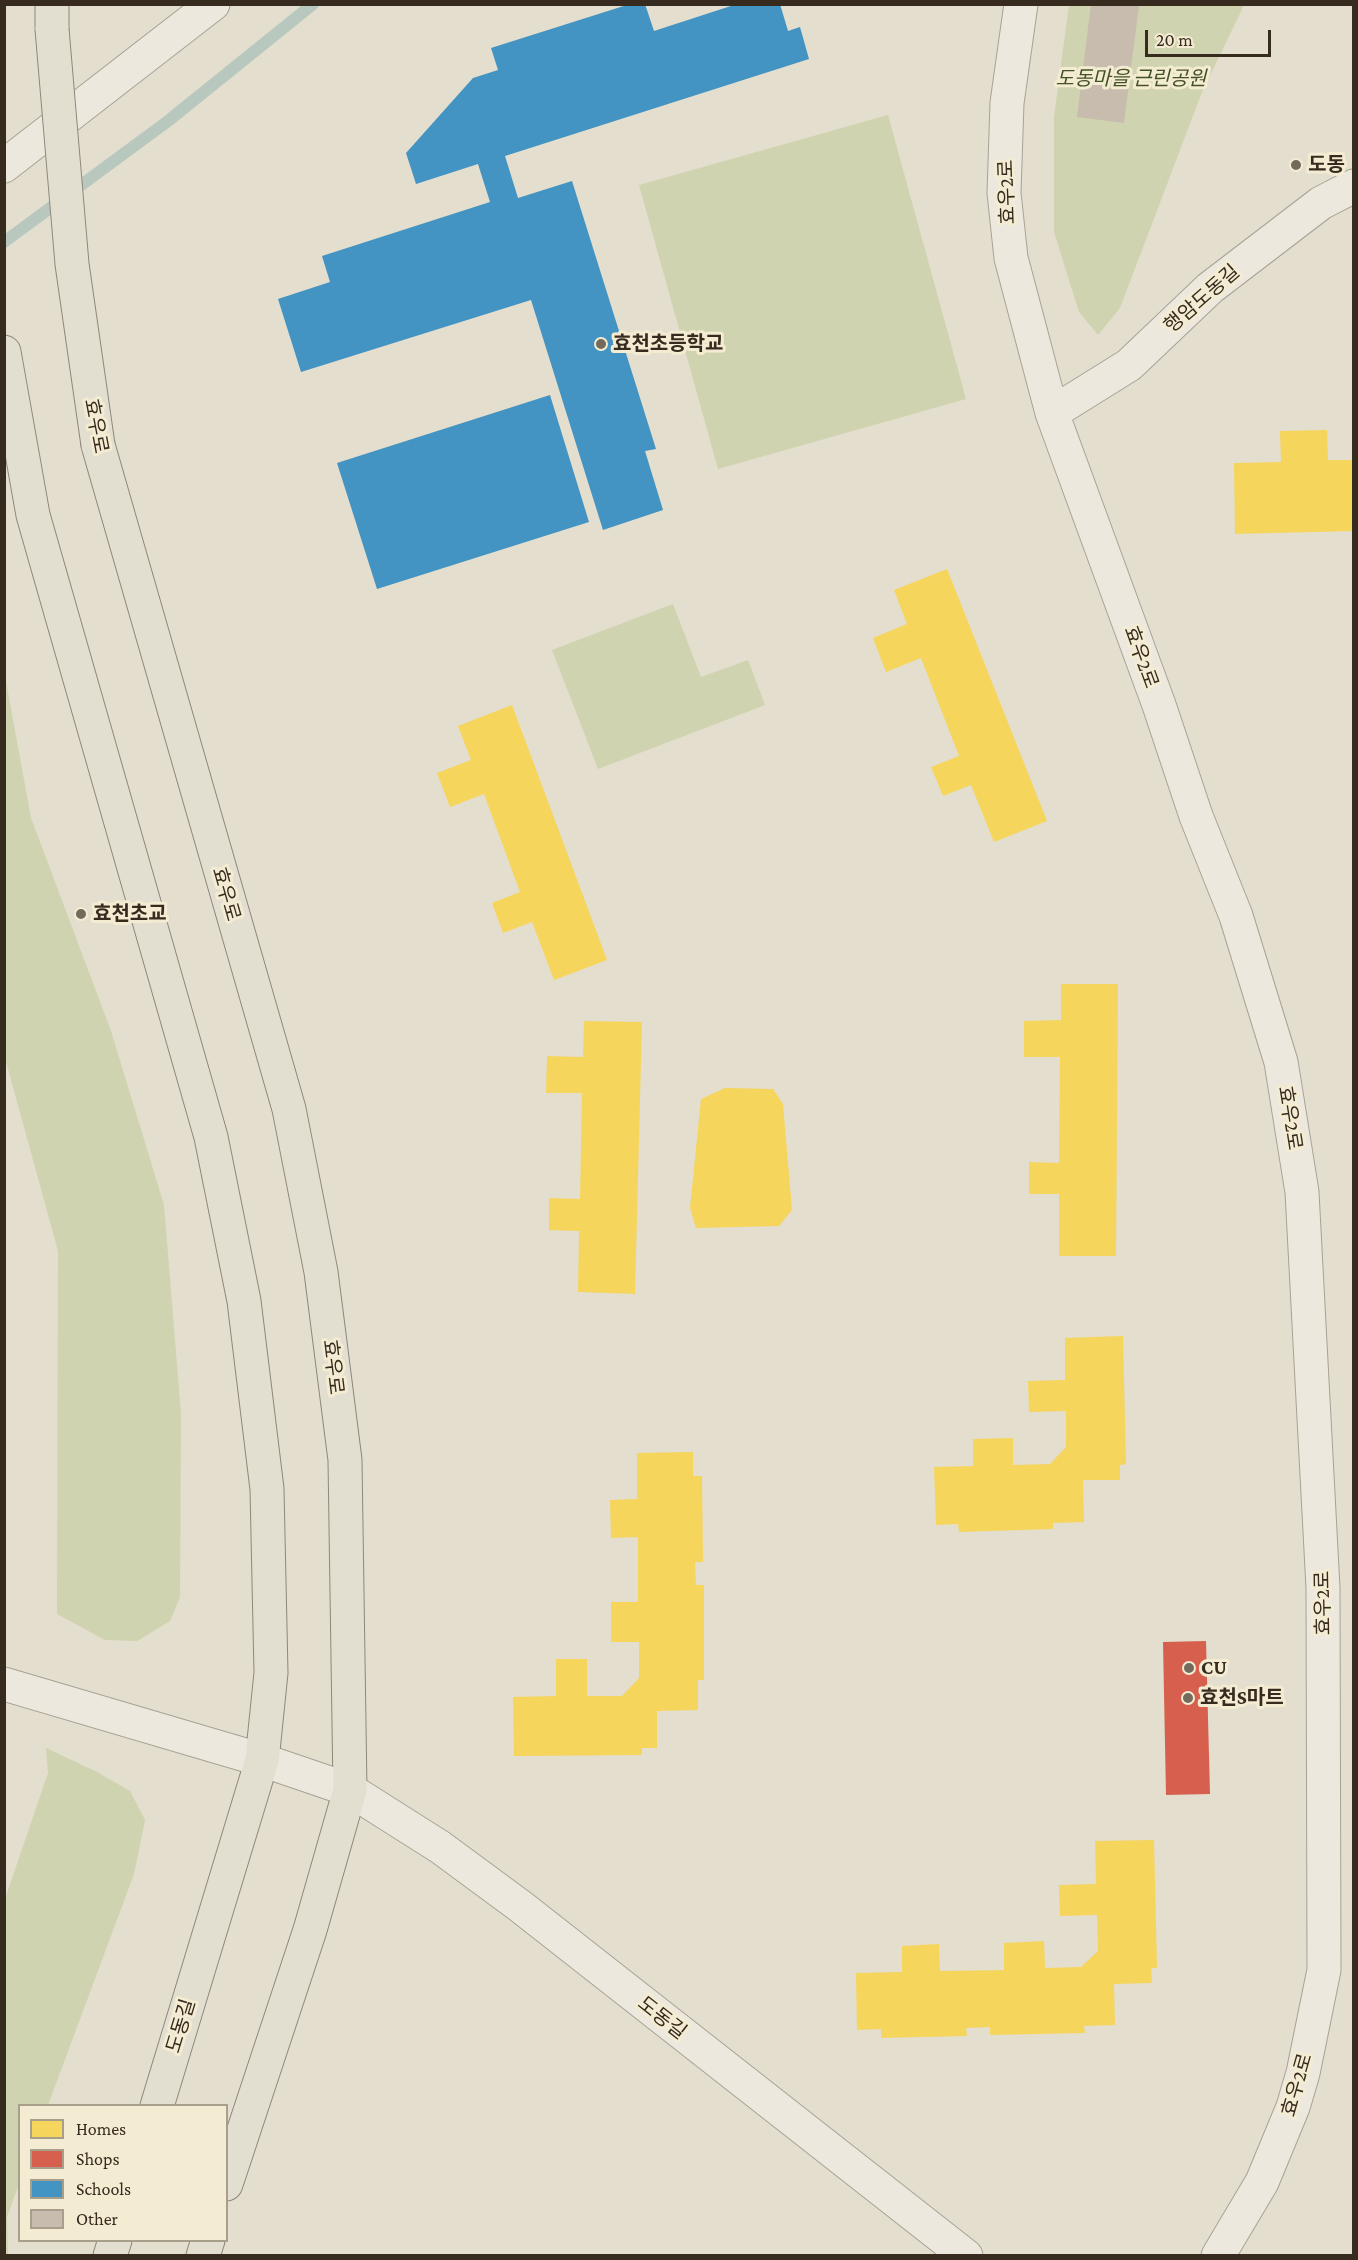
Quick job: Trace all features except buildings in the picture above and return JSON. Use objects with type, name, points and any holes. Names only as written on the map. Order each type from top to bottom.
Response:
[{"type":"main road","name":"효우로","points":[[52,16],[72,264],[98,445],[289,1109],[321,1272],[345,1460],[350,1791]]},
{"type":"main road","points":[[4,352],[36,526],[211,1137],[244,1301],[267,1489],[271,1673],[262,1760]]},
{"type":"main road","name":"도동길","points":[[158,2104],[262,1760]]},
{"type":"main road","points":[[228,2178],[310,1930],[350,1791]]},
{"type":"street","points":[[4,166],[213,4]]},
{"type":"street","name":"효우2로","points":[[1021,4],[1008,104],[1004,193],[1011,258],[1052,412],[1159,705],[1196,816],[1236,916],[1281,1062],[1302,1192],[1323,1588],[1324,1970],[1303,2073],[1293,2108],[1262,2182],[1218,2256]]},
{"type":"street","name":"행암도동길","points":[[1052,412],[1130,365],[1210,288],[1321,203],[1353,186]]},
{"type":"street","points":[[4,1684],[262,1760]]},
{"type":"street","name":"도동길","points":[[262,1760],[350,1791],[440,1847],[520,1906],[966,2256]]},
{"type":"green space","name":"도동마을 근린공원","points":[[1069,5],[1244,5],[1202,92],[1120,308],[1098,335],[1079,312],[1054,232],[1054,117]]},
{"type":"green space","points":[[888,115],[966,399],[718,469],[639,185]]},
{"type":"green space","points":[[673,604],[701,677],[748,660],[765,705],[598,769],[552,650]]},
{"type":"green space","points":[[5,676],[31,818],[111,1031],[164,1205],[181,1414],[180,1597],[170,1621],[137,1641],[105,1640],[57,1614],[58,1251],[5,1058]]},
{"type":"green space","points":[[46,1748],[97,1772],[130,1791],[145,1820],[134,1874],[48,2104],[18,2104],[18,2187],[7,2217],[8,2255],[5,2255],[5,1899],[48,1773]]},
{"type":"waterway","points":[[4,242],[168,121],[313,4]]},
{"type":"place","name":"도동","points":[[1296,165]]},
{"type":"place","name":"효천초등학교","points":[[601,344]]},
{"type":"place","name":"효천초교","points":[[81,914]]},
{"type":"place","name":"CU","points":[[1189,1668]]},
{"type":"place","name":"효천S마트","points":[[1188,1698]]}]
